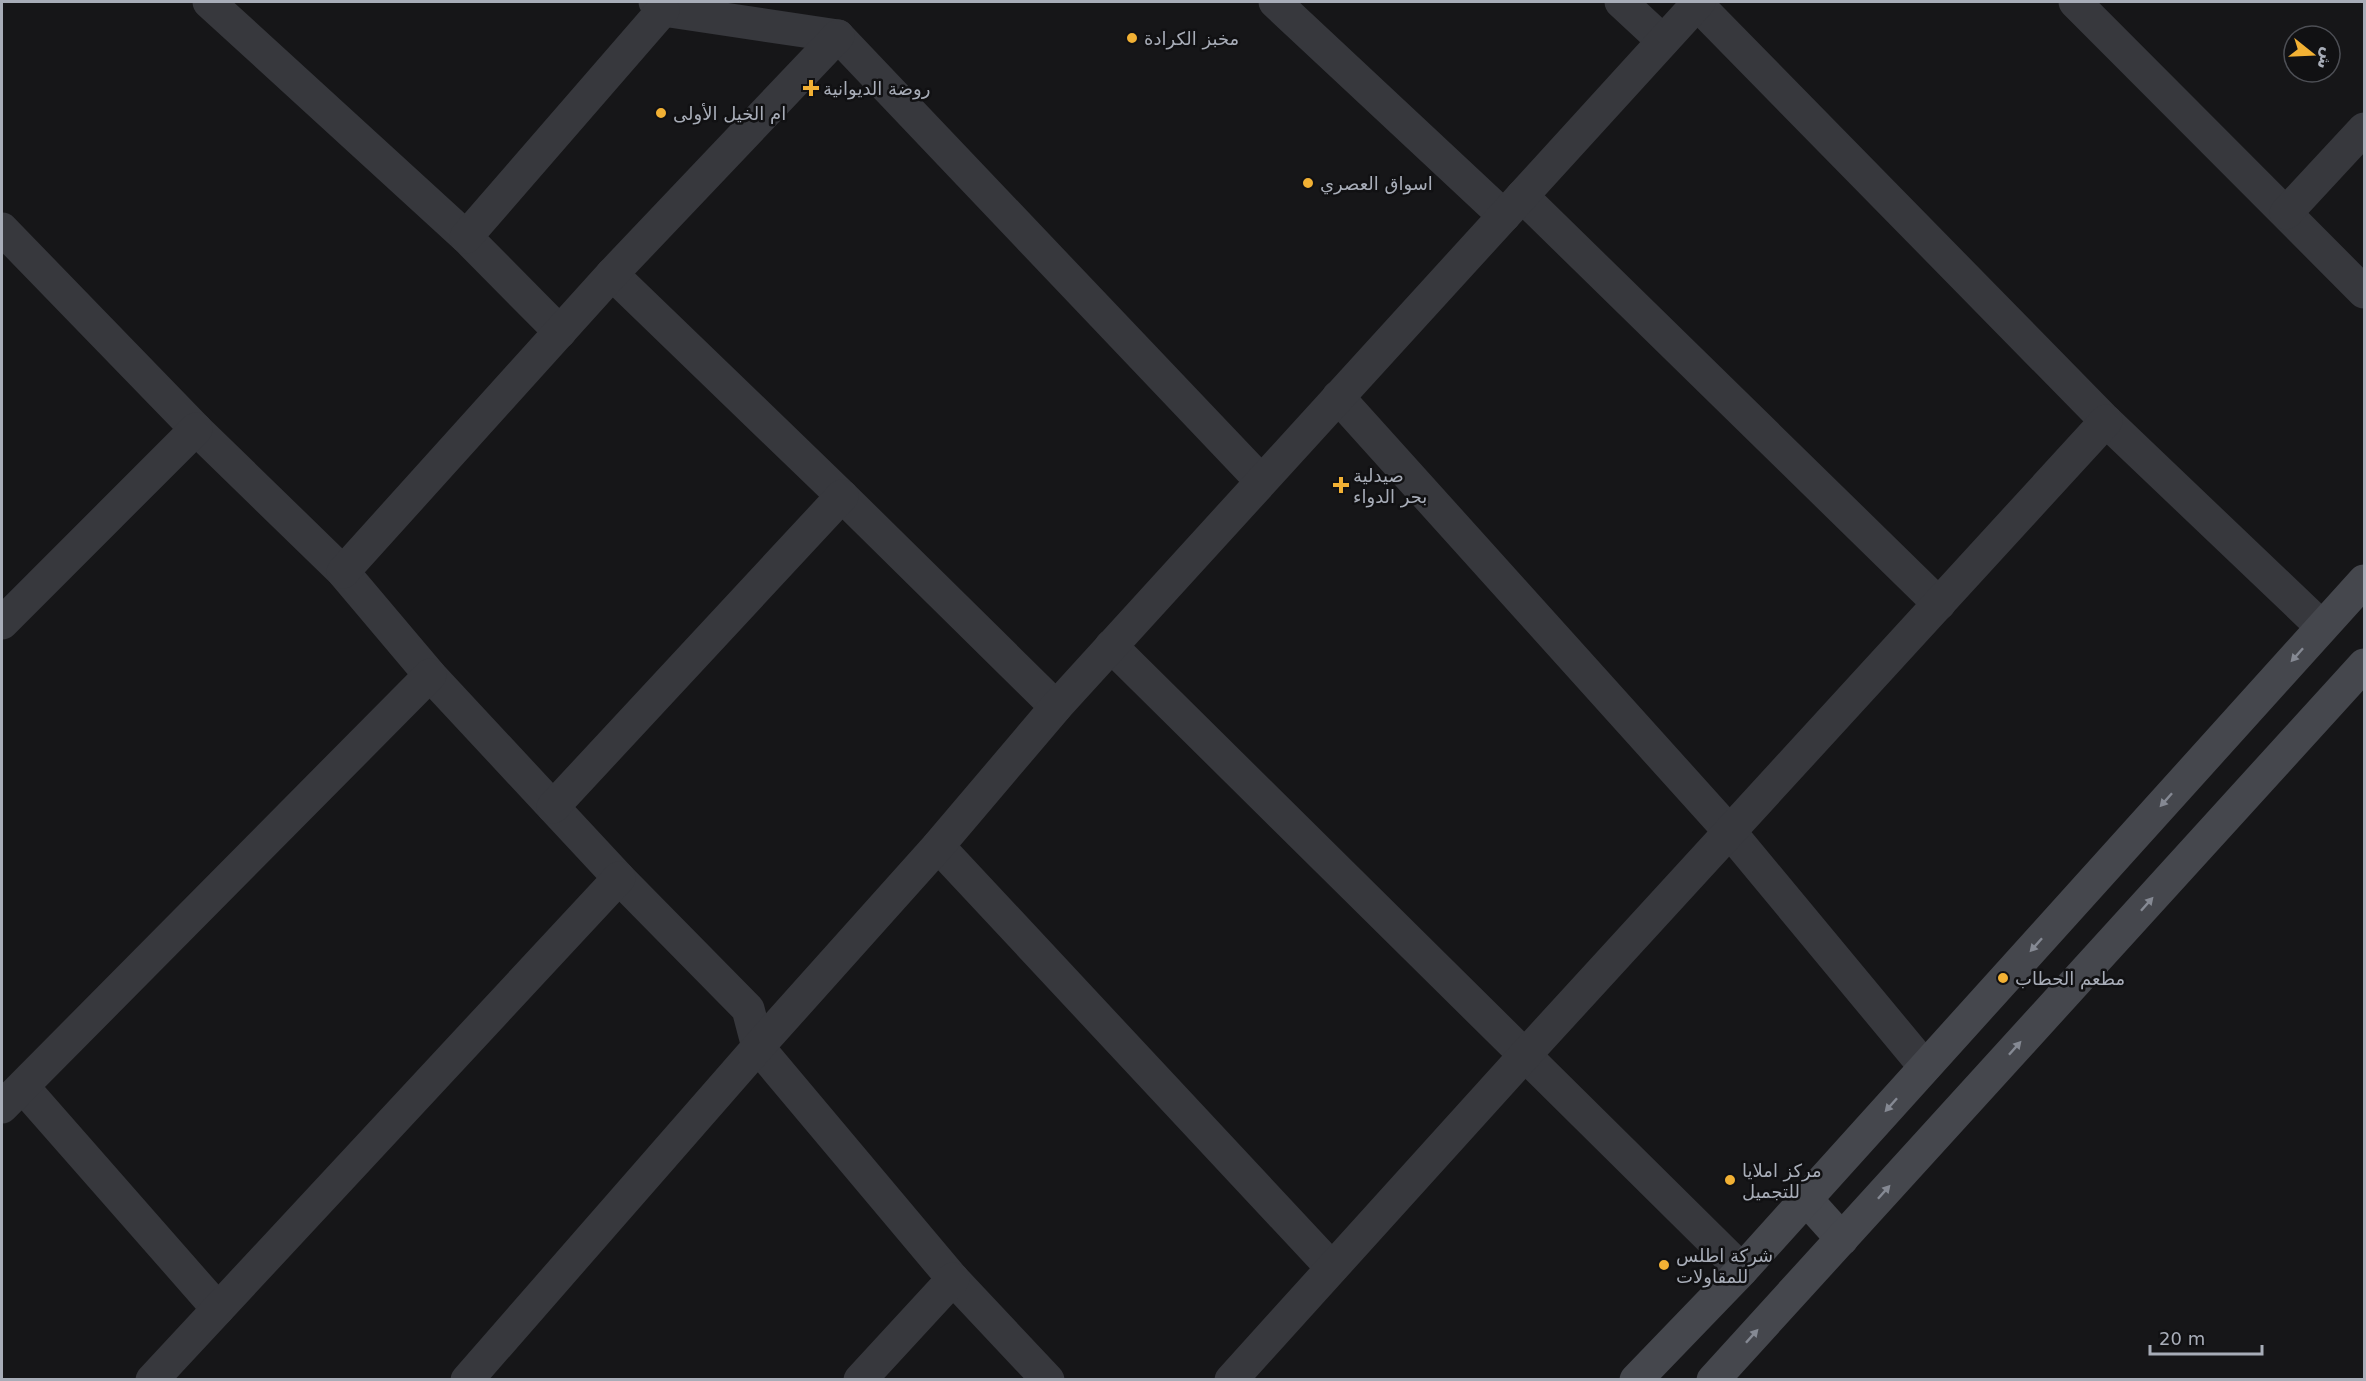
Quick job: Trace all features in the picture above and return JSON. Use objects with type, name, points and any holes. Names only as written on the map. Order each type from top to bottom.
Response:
[{"type":"street","points":[[209,2],[466,237],[560,332]]},
{"type":"street","points":[[1275,2],[1513,206],[1939,604]]},
{"type":"street","points":[[1621,2],[1663,41]]},
{"type":"street","points":[[2076,2],[2364,292]]},
{"type":"street","points":[[467,1380],[758,1047],[938,846],[1056,707],[1698,3],[2106,421],[2322,627]]},
{"type":"street","points":[[466,237],[659,6],[838,36],[1261,481]]},
{"type":"street","points":[[343,572],[612,274],[838,36]]},
{"type":"street","points":[[2286,213],[2364,129]]},
{"type":"street","points":[[2,229],[196,429],[343,572],[430,675],[619,878],[748,1009],[758,1047],[953,1279],[1048,1380]]},
{"type":"street","points":[[612,274],[1056,707]]},
{"type":"street","points":[[1338,397],[1730,832],[1925,1067]]},
{"type":"street","points":[[1232,1380],[1525,1055],[2106,421]]},
{"type":"street","points":[[2,623],[196,429]]},
{"type":"street","points":[[553,807],[842,496]]},
{"type":"street","points":[[1636,1380],[1742,1270],[2364,581]]},
{"type":"street","points":[[1111,646],[1742,1270]]},
{"type":"street","points":[[1713,1380],[2364,665]]},
{"type":"street","points":[[218,1309],[12,1097],[430,675]]},
{"type":"street","points":[[938,846],[1332,1268]]},
{"type":"street","points":[[152,1380],[619,878]]},
{"type":"street","points":[[1806,1199],[1842,1239]]},
{"type":"street","points":[[860,1380],[953,1279]]},
{"type":"place","name":"مخبز الكرادة","points":[[1132,38]]},
{"type":"place","name":"روضة الديوانية","points":[[811,88]]},
{"type":"place","name":"ام الخيل الأولى","points":[[661,113]]},
{"type":"place","name":"اسواق العصري","points":[[1308,183]]},
{"type":"place","name":"صيدلية بحر الدواء","points":[[1341,485]]},
{"type":"place","name":"مطعم الحطاب","points":[[2003,978]]},
{"type":"place","name":"مركز املايا للتجميل","points":[[1730,1180]]},
{"type":"place","name":"شركة اطلس للمقاولات","points":[[1664,1265]]}]
